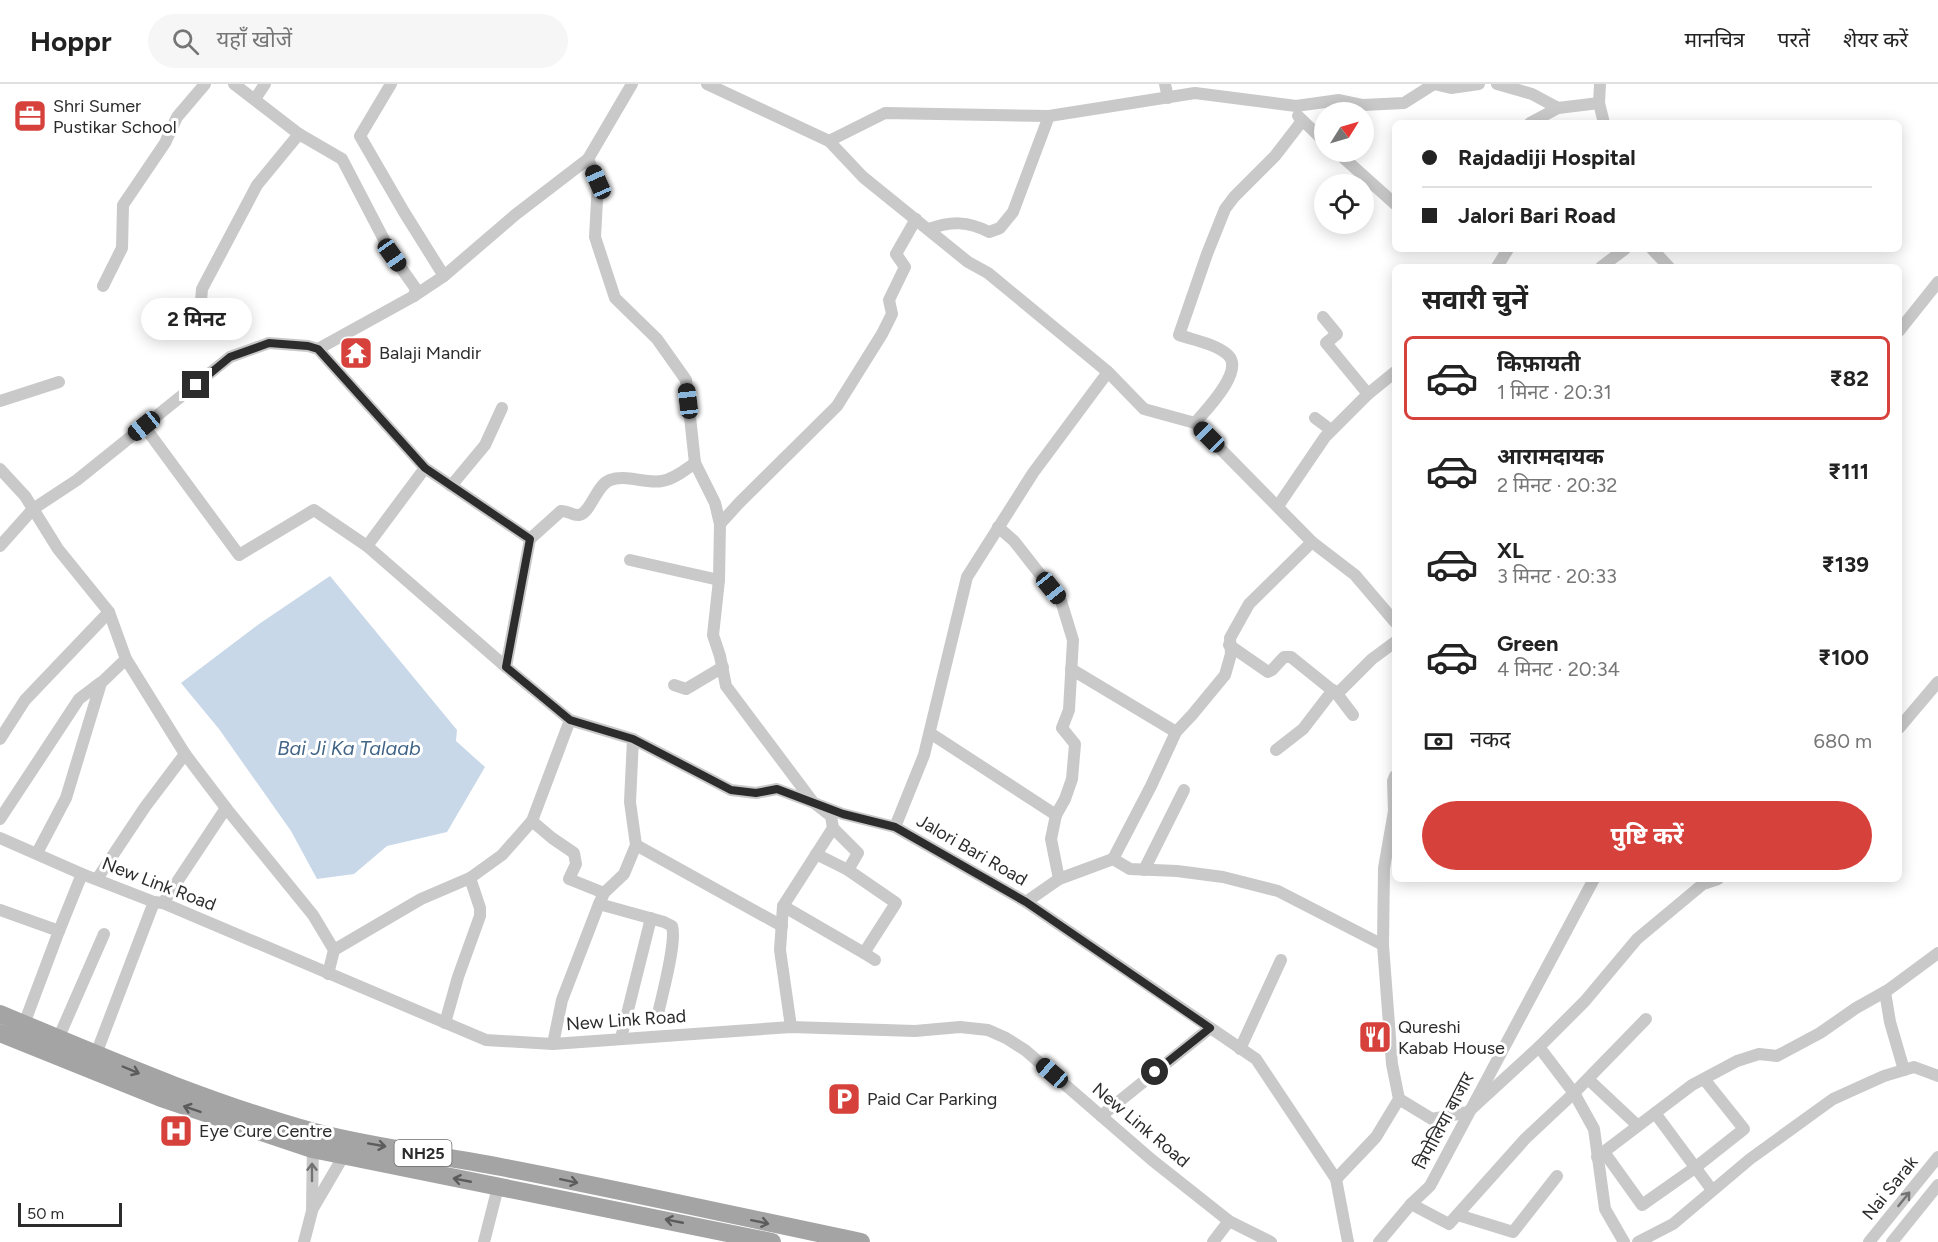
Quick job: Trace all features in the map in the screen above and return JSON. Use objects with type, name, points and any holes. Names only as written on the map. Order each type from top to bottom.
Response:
[{"type":"main road","name":"NH25","points":[[0,1014],[143,1075],[313,1141]]},
{"type":"main road","name":"NH25","points":[[0,1033],[161,1098],[313,1141],[498,1187],[772,1242]]},
{"type":"main road","name":"NH25","points":[[347,1149],[499,1166],[861,1242]]},
{"type":"street","points":[[103,286],[122,248],[123,205],[165,143],[177,117],[206,84]]},
{"type":"street","points":[[234,84],[299,134],[342,159],[392,255],[416,289],[414,296]]},
{"type":"street","points":[[255,99],[265,84]]},
{"type":"street","points":[[391,84],[360,136],[444,276]]},
{"type":"street","points":[[318,349],[414,296],[444,276],[515,214],[588,159],[633,84]]},
{"type":"street","points":[[707,84],[829,141],[863,177],[968,262],[988,273],[1108,372],[1144,409],[1195,423],[1312,542],[1355,575],[1392,618]]},
{"type":"street","points":[[1165,84],[1168,98]]},
{"type":"street","points":[[829,141],[885,113],[1049,116],[1195,93],[1296,106],[1339,100],[1363,105],[1404,103],[1434,84],[1451,88],[1479,84]]},
{"type":"street","points":[[1497,84],[1532,94],[1558,108]]},
{"type":"street","points":[[1600,84],[1599,103],[1603,120]]},
{"type":"street","points":[[1536,120],[1558,108],[1599,103]]},
{"type":"street","points":[[1296,106],[1299,118],[1314,132]]},
{"type":"street","points":[[929,229],[944,224],[970,223],[989,232],[1005,223],[1017,203],[1049,116]]},
{"type":"street","points":[[1195,423],[1222,389],[1232,371],[1233,362],[1222,351],[1179,335],[1184,317],[1225,209],[1234,196],[1275,156],[1302,121]]},
{"type":"street","points":[[199,325],[202,289],[257,185],[299,134]]},
{"type":"street","points":[[588,159],[598,182],[595,237],[615,298],[657,339],[686,380],[695,464],[715,503],[720,524],[719,580],[713,635],[729,692],[813,802],[831,816],[833,828],[858,853],[848,870]]},
{"type":"street","points":[[1348,162],[1392,201]]},
{"type":"street","points":[[720,524],[837,406],[892,314],[889,300],[905,267],[896,254],[916,219]]},
{"type":"street","points":[[1605,264],[1621,252]]},
{"type":"street","points":[[1655,252],[1666,264]]},
{"type":"street","points":[[1902,327],[1938,282]]},
{"type":"street","points":[[1323,317],[1337,334],[1326,343],[1368,394]]},
{"type":"street","points":[[0,545],[33,509],[77,480],[230,357],[269,343],[318,349],[425,468],[530,539]]},
{"type":"street","points":[[895,827],[924,755],[968,577],[1033,473],[1108,372]]},
{"type":"street","points":[[1278,506],[1331,430],[1392,374]]},
{"type":"street","points":[[0,401],[58,382]]},
{"type":"street","points":[[451,486],[485,445],[502,408]]},
{"type":"street","points":[[1315,418],[1331,430]]},
{"type":"street","name":"Jalori Bari Road","points":[[144,426],[237,558],[314,510],[367,546],[570,720],[633,739],[731,790],[756,793],[777,789],[843,814],[895,827],[1026,902],[1256,1059],[1336,1179],[1348,1242]]},
{"type":"street","points":[[506,667],[530,539],[561,511],[576,515],[582,514],[600,487],[608,481],[618,478],[662,481],[670,479],[695,464]]},
{"type":"street","points":[[367,546],[425,468]]},
{"type":"street","points":[[0,469],[25,496],[58,549],[110,612],[126,659],[185,754],[313,915],[334,950],[328,974]]},
{"type":"street","points":[[998,527],[1014,541],[1061,601],[1073,640],[1069,710],[1062,728],[1075,744],[1072,779],[1056,815],[1051,839],[1059,879]]},
{"type":"street","points":[[1026,902],[1059,879],[1113,859],[1176,732],[1225,675],[1231,654],[1229,645],[1234,628],[1249,604],[1312,542]]},
{"type":"street","points":[[630,560],[719,580]]},
{"type":"street","points":[[0,739],[25,700],[110,612]]},
{"type":"street","points":[[1276,750],[1303,729],[1335,692],[1392,644]]},
{"type":"street","points":[[1229,645],[1268,672],[1284,657],[1291,657],[1335,692],[1353,716]]},
{"type":"street","points":[[0,819],[79,699],[126,659]]},
{"type":"street","points":[[674,685],[686,689],[723,667]]},
{"type":"street","points":[[1071,669],[1176,732]]},
{"type":"street","points":[[37,853],[66,798],[101,682]]},
{"type":"street","points":[[1902,724],[1938,682]]},
{"type":"street","points":[[334,950],[421,899],[470,878],[502,855],[532,820],[570,720]]},
{"type":"street","points":[[930,733],[1056,815]]},
{"type":"street","points":[[553,1044],[562,1000],[602,899],[624,874],[636,845],[630,802],[633,739]]},
{"type":"street","points":[[97,879],[145,807],[185,754]]},
{"type":"street","points":[[1144,870],[1184,790]]},
{"type":"street","points":[[96,1054],[159,902],[226,808]]},
{"type":"street","points":[[532,820],[574,853],[576,864],[569,879],[602,899],[669,924],[674,931],[658,1014]]},
{"type":"street","points":[[1336,1179],[1376,1137],[1399,1099],[1392,1064],[1383,945],[1384,868],[1392,822]]},
{"type":"street","points":[[791,1027],[780,950],[783,906],[833,828]]},
{"type":"street","name":"New Link Road","points":[[0,838],[82,874],[159,902],[486,1040],[553,1044],[791,1027],[915,1030],[960,1027],[987,1030],[1025,1050],[1152,1160],[1229,1221],[1271,1242]]},
{"type":"street","points":[[636,845],[782,926]]},
{"type":"street","points":[[816,854],[848,870],[896,903],[864,953]]},
{"type":"street","points":[[1113,859],[1130,869],[1177,871],[1223,877],[1278,891],[1383,945]]},
{"type":"street","points":[[24,1024],[82,874]]},
{"type":"street","points":[[445,1023],[458,977],[480,916],[480,908],[470,878]]},
{"type":"street","name":"त्रिपोलिया बाजार","points":[[1379,1242],[1411,1204],[1430,1186],[1592,882]]},
{"type":"street","points":[[1399,1099],[1432,1119],[1468,1112],[1539,1047],[1585,1000],[1637,939],[1702,884],[1708,882]]},
{"type":"street","points":[[783,906],[875,960]]},
{"type":"street","points":[[0,910],[59,931]]},
{"type":"street","points":[[621,1038],[651,918]]},
{"type":"street","points":[[58,1039],[104,934]]},
{"type":"street","points":[[1601,1155],[1637,1125],[1704,1079],[1737,1061],[1759,1054],[1777,1056],[1820,1033],[1856,1008],[1885,992],[1938,953]]},
{"type":"street","points":[[1240,1049],[1281,960]]},
{"type":"street","points":[[1885,992],[1890,1022],[1904,1070]]},
{"type":"street","points":[[1411,1204],[1449,1224],[1525,1139],[1574,1093],[1646,1019]]},
{"type":"street","points":[[1101,1116],[1210,1028]]},
{"type":"street","points":[[1539,1047],[1574,1093],[1594,1129],[1601,1155],[1605,1209],[1624,1242]]},
{"type":"street","points":[[1638,1242],[1673,1224],[1750,1159],[1833,1099],[1884,1076],[1914,1067],[1938,1076]]},
{"type":"street","points":[[1588,1079],[1637,1125]]},
{"type":"street","points":[[1601,1155],[1642,1204],[1696,1167],[1744,1129],[1704,1079]]},
{"type":"street","points":[[1654,1113],[1712,1190]]},
{"type":"street","points":[[304,1242],[312,1211],[313,1141]]},
{"type":"street","points":[[312,1211],[347,1149]]},
{"type":"street","name":"Nai Sarak","points":[[1869,1242],[1938,1156]]},
{"type":"street","points":[[1458,1215],[1513,1232],[1557,1176]]},
{"type":"street","points":[[1892,1242],[1938,1185]]},
{"type":"street","points":[[484,1242],[498,1187]]},
{"type":"street","points":[[1213,1242],[1229,1221]]},
{"type":"water","name":"Bai Ji Ka Talaab","points":[[330,576],[457,730],[456,741],[485,767],[447,832],[387,846],[354,874],[317,879],[291,831],[219,729],[181,683],[259,624]]},
{"type":"place","name":"Shri Sumer Pustikar School","points":[[30,116]]},
{"type":"place","name":"Balaji Mandir","points":[[356,353]]},
{"type":"place","name":"Qureshi Kabab House","points":[[1375,1037]]},
{"type":"place","name":"Paid Car Parking","points":[[844,1099]]},
{"type":"place","name":"Eye Cure Centre","points":[[176,1131]]},
{"type":"route","points":[[196,385],[230,357],[269,343],[318,349],[425,468],[530,539],[506,667],[570,720],[633,739],[731,790],[756,793],[777,789],[843,814],[895,827],[1026,902],[1210,1028],[1155,1072]]}]
